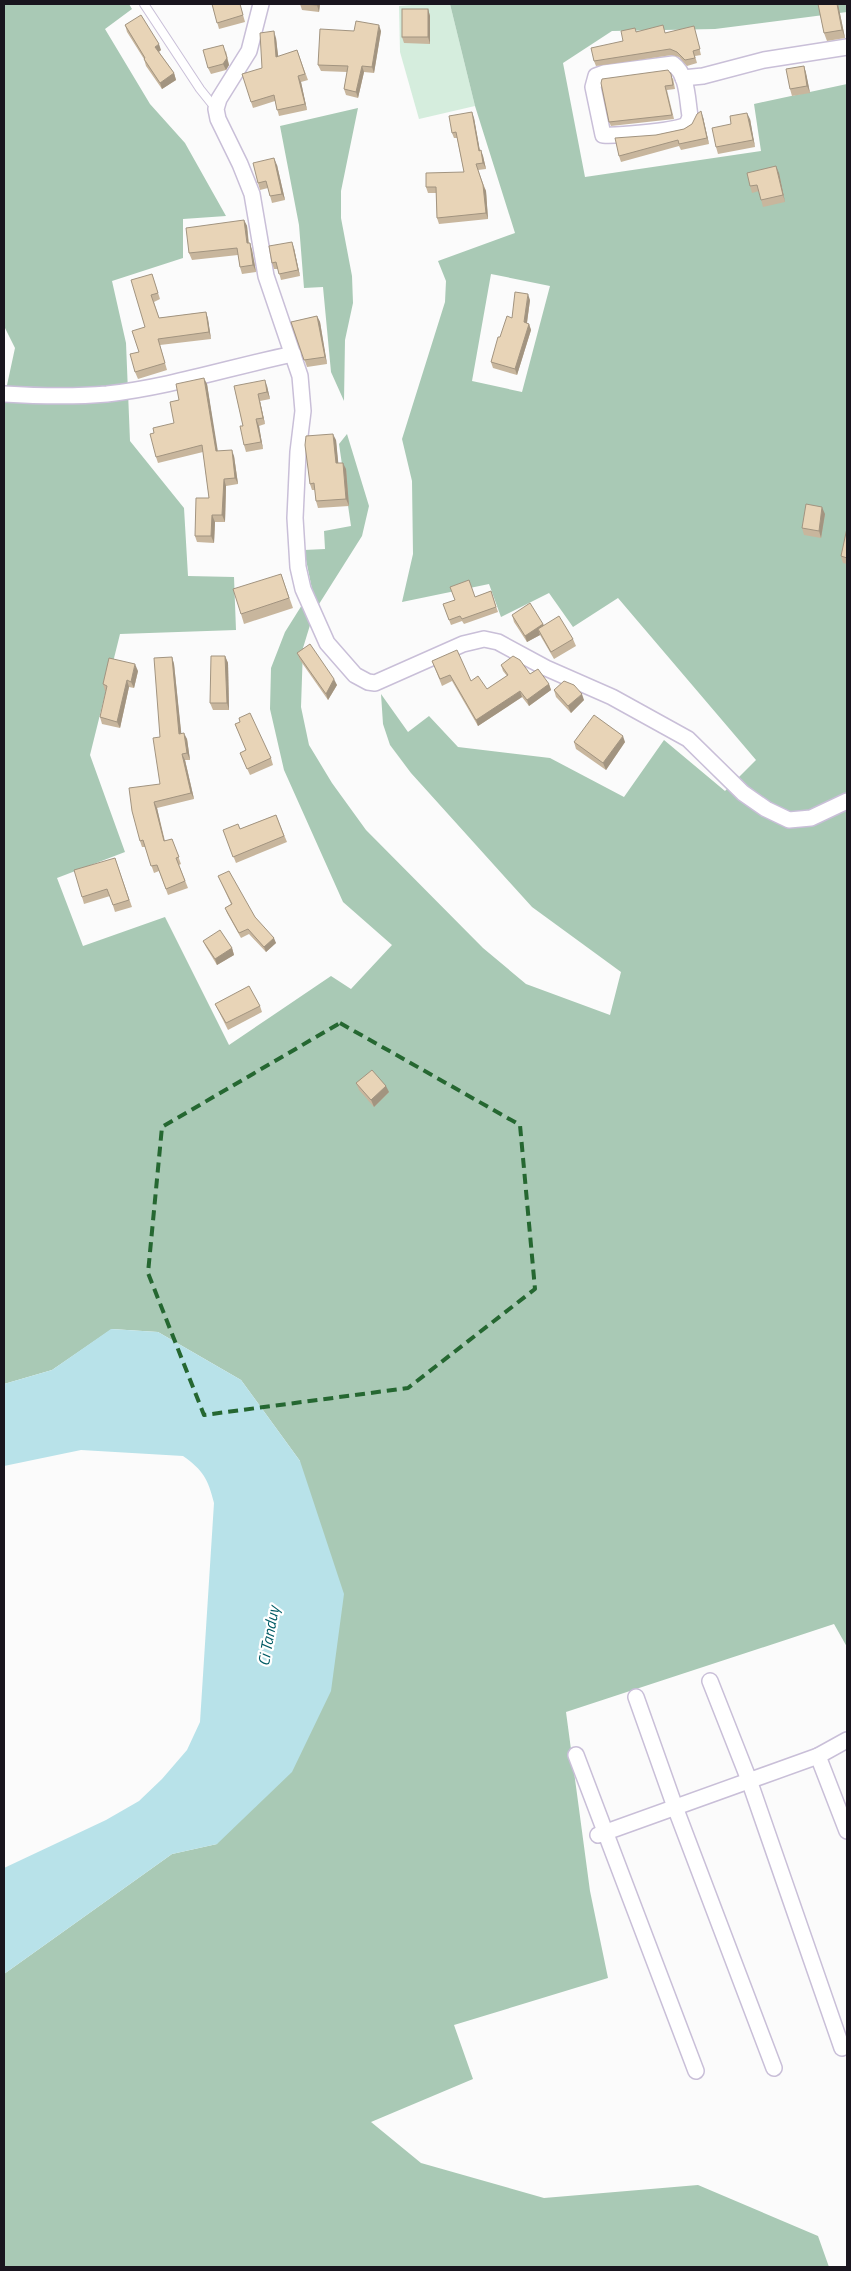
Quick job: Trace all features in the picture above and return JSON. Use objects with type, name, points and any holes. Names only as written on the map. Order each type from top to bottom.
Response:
[{"type":"street","points":[[261,4],[249,51],[224,88],[216,109],[222,130],[240,164],[252,194],[266,276],[300,376],[303,411],[298,452],[295,518],[298,567],[303,588],[314,616],[328,643],[355,675],[368,682],[382,682],[418,662],[463,644],[484,639],[498,642],[546,668],[612,697],[688,739],[744,793],[766,809],[789,820],[811,818],[847,801]]},
{"type":"street","points":[[683,78],[703,76],[764,60],[847,47]]},
{"type":"street","points":[[672,64],[678,68],[683,78],[690,116],[684,126],[637,133],[603,135],[594,87],[596,76],[604,72],[672,64]]},
{"type":"street","points":[[4,394],[28,396],[106,394],[196,378],[293,354]]},
{"type":"street","points":[[710,1681],[749,1780],[842,2048]]},
{"type":"street","points":[[636,1697],[675,1807],[774,2068]]},
{"type":"street","points":[[601,1834],[818,1756],[847,1740]]},
{"type":"street","points":[[576,1755],[601,1834],[696,2071]]},
{"type":"street","points":[[818,1756],[847,1831]]},
{"type":"lane","points":[[144,4],[200,90],[216,109]]},
{"type":"highlighted area","points":[[340,1023],[520,1125],[535,1289],[408,1388],[204,1415],[148,1273],[162,1127]]},
{"type":"green space","points":[[4,4],[129,4],[132,9],[105,29],[150,104],[185,143],[226,216],[183,219],[183,258],[112,281],[126,343],[130,441],[184,508],[188,576],[234,577],[236,630],[120,634],[90,755],[125,852],[57,878],[83,946],[165,917],[229,1045],[331,976],[351,989],[392,945],[343,902],[284,770],[270,709],[271,668],[285,632],[312,589],[304,550],[325,549],[324,531],[351,526],[339,444],[347,434],[369,506],[362,536],[314,612],[303,648],[301,707],[309,745],[332,783],[366,830],[483,948],[526,984],[610,1015],[621,972],[532,907],[411,773],[390,745],[383,724],[381,694],[408,732],[429,716],[458,747],[550,758],[624,797],[664,740],[725,791],[756,760],[618,598],[573,627],[549,593],[501,617],[489,584],[402,602],[413,554],[412,481],[402,439],[445,302],[446,281],[438,261],[515,233],[475,106],[450,4],[847,4],[847,12],[715,29],[612,31],[563,63],[585,177],[761,151],[754,104],[847,84],[847,1647],[834,1624],[566,1712],[590,1891],[608,1978],[454,2025],[473,2079],[371,2122],[421,2163],[544,2198],[698,2185],[818,2236],[829,2267],[4,2267],[4,1974],[172,1854],[217,1844],[300,1461],[241,1380],[158,1332],[112,1329],[52,1370],[4,1384],[4,399],[15,348],[4,326]],"holes":[[[491,274],[550,286],[522,392],[472,381]]]},
{"type":"green space","points":[[450,4],[475,106],[419,119],[400,52],[399,6]]},
{"type":"green space","points":[[358,108],[341,191],[341,218],[352,276],[353,303],[345,340],[344,401],[331,372],[323,287],[304,288],[299,225],[280,126]]},
{"type":"water","name":"Ci Tanduy","points":[[111,1329],[158,1332],[241,1380],[300,1461],[344,1594],[331,1691],[292,1772],[217,1844],[172,1854],[4,1974],[4,1868],[106,1820],[139,1801],[162,1779],[187,1750],[200,1722],[214,1503],[204,1476],[183,1456],[81,1450],[4,1466],[4,1384],[52,1370]]},
{"type":"building","points":[[212,4],[240,4],[243,15],[217,23]]},
{"type":"building","points":[[818,4],[837,4],[842,30],[824,33]]},
{"type":"building","points":[[402,9],[428,9],[428,37],[402,37]]},
{"type":"building","points":[[141,15],[159,44],[155,47],[174,73],[160,83],[125,25]]},
{"type":"building","points":[[356,21],[379,25],[372,67],[362,66],[356,92],[344,89],[348,66],[318,65],[320,29],[354,31]]},
{"type":"building","points":[[663,25],[665,33],[694,26],[700,49],[693,51],[695,58],[685,60],[677,52],[670,49],[594,61],[591,48],[623,41],[621,31],[635,28],[636,32]]},
{"type":"building","points":[[274,31],[276,57],[297,50],[305,74],[298,76],[305,104],[277,110],[274,95],[251,102],[242,74],[262,68],[260,33]]},
{"type":"building","points":[[223,45],[227,58],[223,64],[208,68],[203,50]]},
{"type":"building","points":[[804,66],[807,86],[790,89],[786,69]]},
{"type":"building","points":[[668,70],[671,74],[673,85],[665,86],[672,115],[609,122],[601,83],[602,79]]},
{"type":"building","points":[[701,111],[707,138],[679,144],[678,140],[619,156],[615,138],[656,135],[684,129],[692,124],[697,114]]},
{"type":"building","points":[[472,112],[483,163],[476,164],[483,185],[486,213],[437,218],[436,187],[426,187],[426,173],[464,172],[456,132],[452,133],[449,116]]},
{"type":"building","points":[[747,113],[753,140],[716,147],[712,128],[731,124],[730,116]]},
{"type":"building","points":[[274,158],[282,194],[270,196],[266,181],[258,183],[253,163]]},
{"type":"building","points":[[776,166],[783,195],[761,200],[757,185],[750,186],[747,173]]},
{"type":"building","points":[[244,220],[247,243],[250,243],[253,265],[240,267],[237,248],[189,253],[186,228]]},
{"type":"building","points":[[292,242],[298,270],[279,274],[276,262],[272,263],[269,246]]},
{"type":"building","points":[[152,274],[158,293],[151,295],[159,318],[206,312],[209,332],[158,339],[165,363],[135,372],[130,354],[139,352],[132,331],[145,327],[131,280]]},
{"type":"building","points":[[515,292],[528,294],[524,322],[529,324],[515,369],[491,362],[498,337],[500,337],[507,316],[512,318]]},
{"type":"building","points":[[317,316],[325,357],[304,360],[291,322]]},
{"type":"building","points":[[204,378],[216,451],[232,450],[235,478],[224,479],[222,515],[212,515],[211,536],[195,536],[196,498],[209,498],[202,445],[156,457],[150,434],[154,433],[153,428],[174,423],[170,402],[179,400],[176,384]]},
{"type":"building","points":[[265,380],[267,392],[258,394],[263,418],[256,419],[261,442],[244,445],[240,426],[243,426],[234,386]]},
{"type":"building","points":[[333,434],[336,463],[343,463],[346,499],[316,501],[314,483],[310,484],[305,445],[306,436]]},
{"type":"building","points":[[806,504],[822,507],[819,531],[802,528]]},
{"type":"building","points":[[847,528],[847,558],[841,556]]},
{"type":"building","points":[[281,574],[289,598],[241,614],[233,589]]},
{"type":"building","points":[[469,580],[475,597],[491,591],[496,607],[462,619],[460,616],[449,620],[443,604],[455,600],[450,587]]},
{"type":"building","points":[[530,603],[543,624],[525,636],[512,615]]},
{"type":"building","points":[[559,616],[573,639],[551,652],[538,629]]},
{"type":"building","points":[[310,644],[334,679],[326,694],[297,653]]},
{"type":"building","points":[[457,650],[471,681],[478,676],[487,689],[508,675],[501,665],[513,656],[520,660],[530,674],[538,669],[549,684],[527,700],[520,691],[476,720],[450,675],[440,679],[432,661]]},
{"type":"building","points":[[211,656],[225,656],[227,703],[210,703]]},
{"type":"building","points":[[172,657],[179,734],[184,733],[187,753],[182,754],[191,793],[154,802],[164,841],[172,839],[179,857],[176,858],[185,881],[166,889],[157,865],[151,866],[143,840],[140,841],[132,811],[129,788],[160,784],[153,738],[160,737],[154,658]]},
{"type":"building","points":[[109,658],[135,664],[131,682],[127,680],[117,722],[100,717],[107,686],[103,684]]},
{"type":"building","points":[[564,681],[574,685],[582,694],[568,706],[554,690]]},
{"type":"building","points":[[250,713],[271,758],[247,769],[240,753],[246,750],[235,724],[240,722],[239,718]]},
{"type":"building","points":[[594,715],[623,736],[603,763],[574,742]]},
{"type":"building","points":[[276,815],[284,836],[233,857],[223,830],[238,824],[240,829]]},
{"type":"building","points":[[115,858],[129,900],[113,905],[107,889],[82,897],[74,870]]},
{"type":"building","points":[[229,871],[255,917],[274,938],[264,947],[248,929],[239,933],[225,908],[232,904],[218,876]]},
{"type":"building","points":[[220,930],[232,948],[215,959],[203,941]]},
{"type":"building","points":[[249,986],[260,1006],[226,1023],[215,1004]]},
{"type":"building","points":[[372,1070],[386,1086],[371,1100],[356,1083]]}]
